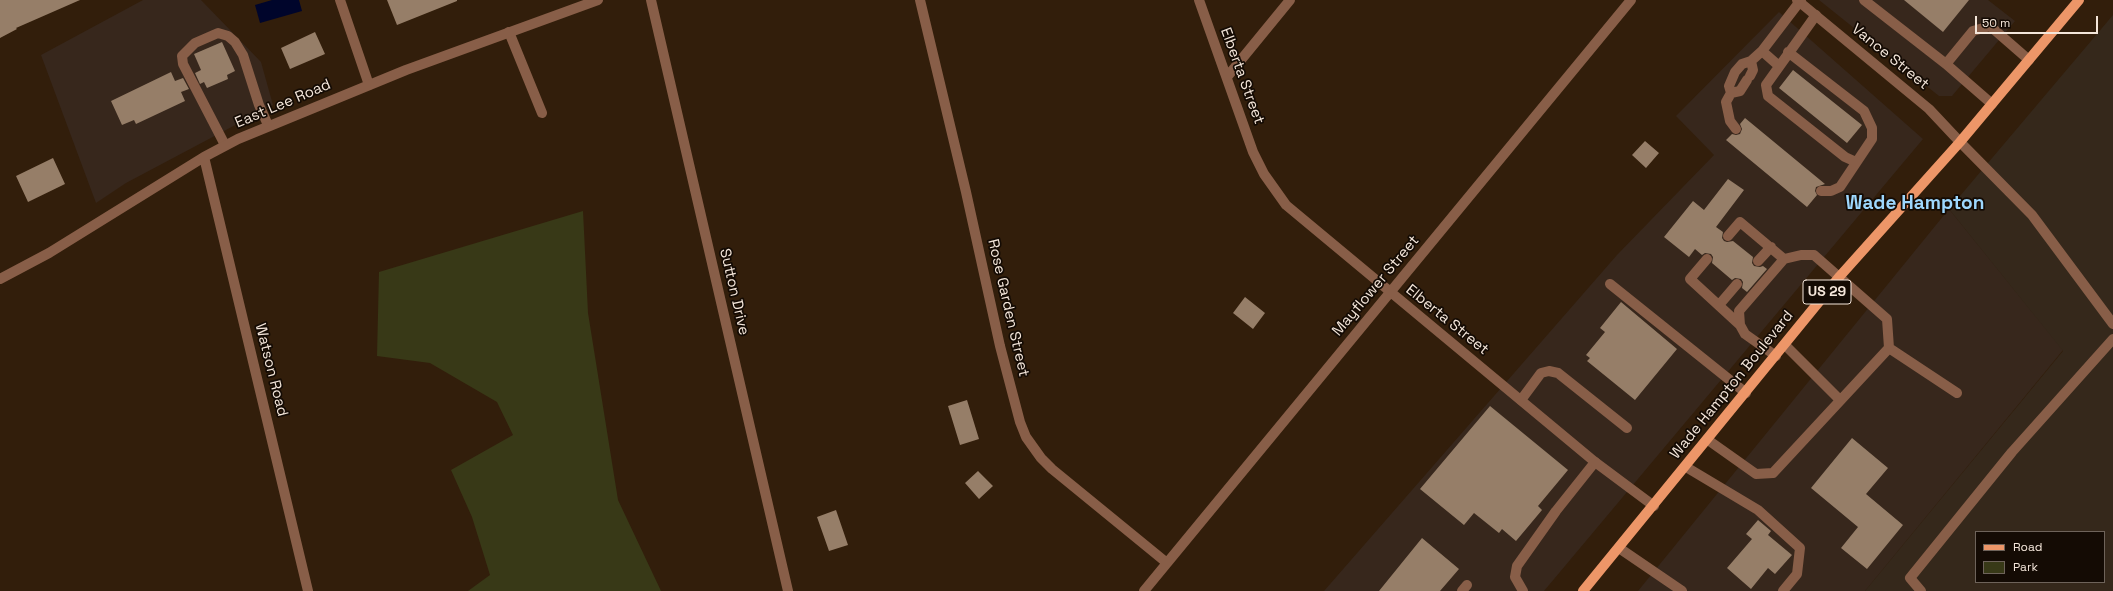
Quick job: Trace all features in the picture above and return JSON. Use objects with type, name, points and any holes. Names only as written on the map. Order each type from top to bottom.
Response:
[{"type":"main road","name":"Wade Hampton Boulevard","points":[[1583,591],[1686,467],[1840,276],[1960,142],[2079,0]]},
{"type":"street","points":[[340,0],[369,85]]},
{"type":"street","name":"East Lee Road","points":[[0,279],[50,253],[225,145],[268,125],[369,85],[598,0]]},
{"type":"street","name":"Sutton Drive","points":[[651,0],[788,591]]},
{"type":"street","name":"Rose Garden Street","points":[[920,0],[966,192],[1000,346],[1020,422],[1026,437],[1041,458],[1052,469],[1167,563]]},
{"type":"street","name":"Elberta Street","points":[[1198,0],[1253,152],[1274,191],[1299,218],[1595,462],[1654,506]]},
{"type":"street","points":[[1227,77],[1290,0]]},
{"type":"street","name":"Mayflower Street","points":[[1144,591],[1631,0]]},
{"type":"street","points":[[1731,94],[1729,86],[1735,72],[1742,64],[1751,61],[1762,51],[1799,0]]},
{"type":"street","name":"Vance Street","points":[[1799,0],[1930,109],[1960,142],[2032,215],[2113,324]]},
{"type":"street","points":[[1864,0],[1946,64],[1992,104]]},
{"type":"street","points":[[1816,15],[1788,52],[1766,85],[1768,96],[1845,157],[1856,162]]},
{"type":"street","points":[[1946,64],[1973,31],[1990,26],[2029,60]]},
{"type":"street","points":[[509,32],[542,113]]},
{"type":"street","points":[[225,145],[183,64],[182,56],[195,43],[218,33],[228,36],[235,42],[243,55],[259,105],[268,125]]},
{"type":"street","points":[[1762,51],[1779,66]]},
{"type":"street","points":[[1788,52],[1864,111],[1872,128],[1872,139],[1840,187],[1832,191],[1821,191]]},
{"type":"street","points":[[1736,129],[1730,121],[1726,102],[1731,94],[1740,90],[1753,70],[1751,61]]},
{"type":"street","name":"Watson Road","points":[[204,157],[308,591]]},
{"type":"street","points":[[1728,236],[1740,222],[1784,259]]},
{"type":"street","points":[[1758,261],[1770,247]]},
{"type":"street","points":[[1708,440],[1756,474],[1773,473],[1889,348],[1887,319],[1840,276],[1814,255],[1801,255],[1784,259],[1739,312],[1740,325]]},
{"type":"street","points":[[1707,259],[1690,279],[1740,325],[1745,334],[1776,356]]},
{"type":"street","points":[[1610,284],[1746,393]]},
{"type":"street","points":[[1719,305],[1737,284]]},
{"type":"street","points":[[1921,591],[1910,578],[2012,452],[2113,339]]},
{"type":"street","points":[[1785,345],[1840,400]]},
{"type":"street","points":[[1889,348],[1957,393]]},
{"type":"street","points":[[1521,400],[1541,373],[1549,371],[1558,373],[1627,428]]},
{"type":"street","points":[[1523,591],[1515,577],[1517,566],[1556,511],[1595,462]]},
{"type":"street","points":[[1686,467],[1758,510],[1800,548],[1797,574],[1783,591]]},
{"type":"street","points":[[1619,548],[1682,591]]},
{"type":"shaded area","points":[[143,0],[201,0],[261,62],[273,105],[126,183],[96,203],[41,55]]},
{"type":"shaded area","points":[[1819,0],[1988,0],[2015,21],[1952,96],[1939,96]]},
{"type":"shaded area","points":[[1779,12],[1923,139],[1544,591],[1324,591],[1617,255],[1714,155],[1676,116]]},
{"type":"shaded area","points":[[2113,15],[2113,591],[1865,591],[2063,351],[1949,209]]},
{"type":"shaded area","points":[[1949,209],[2063,350],[1865,591],[1638,591]]},
{"type":"green space","points":[[583,211],[588,313],[618,500],[661,591],[468,591],[490,575],[472,517],[451,470],[513,435],[497,402],[430,363],[377,356],[379,272]]},
{"type":"water","points":[[272,0],[299,0],[302,11],[260,23],[255,5]]},
{"type":"building","points":[[0,0],[80,0],[16,28],[17,29],[0,38]]},
{"type":"building","points":[[387,0],[457,0],[457,1],[397,25]]},
{"type":"building","points":[[1904,0],[1969,0],[1943,32]]},
{"type":"building","points":[[315,32],[325,54],[290,69],[281,48]]},
{"type":"building","points":[[222,42],[235,71],[227,75],[228,79],[207,88],[204,82],[200,84],[195,73],[201,70],[194,54]]},
{"type":"building","points":[[1793,70],[1862,125],[1847,143],[1779,88]]},
{"type":"building","points":[[171,72],[175,81],[183,78],[189,89],[181,92],[185,101],[136,124],[134,120],[122,125],[111,101]]},
{"type":"building","points":[[1745,118],[1825,184],[1816,187],[1815,191],[1817,195],[1807,207],[1726,140],[1732,134],[1740,134],[1742,129],[1740,124]]},
{"type":"building","points":[[1645,141],[1659,153],[1646,168],[1632,155]]},
{"type":"building","points":[[53,158],[65,184],[28,202],[16,176]]},
{"type":"building","points":[[1728,179],[1744,190],[1716,227],[1723,232],[1722,238],[1724,241],[1733,241],[1753,257],[1752,263],[1754,266],[1763,266],[1767,269],[1747,292],[1742,288],[1743,282],[1741,279],[1735,278],[1732,280],[1712,263],[1713,257],[1711,254],[1705,253],[1702,255],[1695,249],[1689,257],[1664,237],[1693,201],[1704,210]]},
{"type":"building","points":[[1245,297],[1265,313],[1253,329],[1233,313]]},
{"type":"building","points":[[1621,302],[1677,349],[1635,400],[1587,361],[1590,358],[1586,355],[1605,332],[1600,328]]},
{"type":"building","points":[[967,400],[979,439],[960,445],[948,406]]},
{"type":"building","points":[[1490,406],[1568,470],[1538,506],[1542,510],[1516,541],[1502,529],[1499,533],[1474,513],[1464,525],[1420,489]]},
{"type":"building","points":[[1852,438],[1888,468],[1866,494],[1903,525],[1867,569],[1841,548],[1858,527],[1811,488]]},
{"type":"building","points":[[978,471],[993,486],[979,499],[965,483]]},
{"type":"building","points":[[836,510],[848,545],[829,551],[817,517]]},
{"type":"building","points":[[1758,520],[1771,531],[1768,535],[1792,555],[1775,574],[1768,568],[1751,589],[1727,568],[1752,539],[1746,534]]},
{"type":"building","points":[[1422,538],[1459,569],[1440,591],[1379,591]]},
{"type":"district","name":"Wade Hampton","points":[[1915,204]]}]
